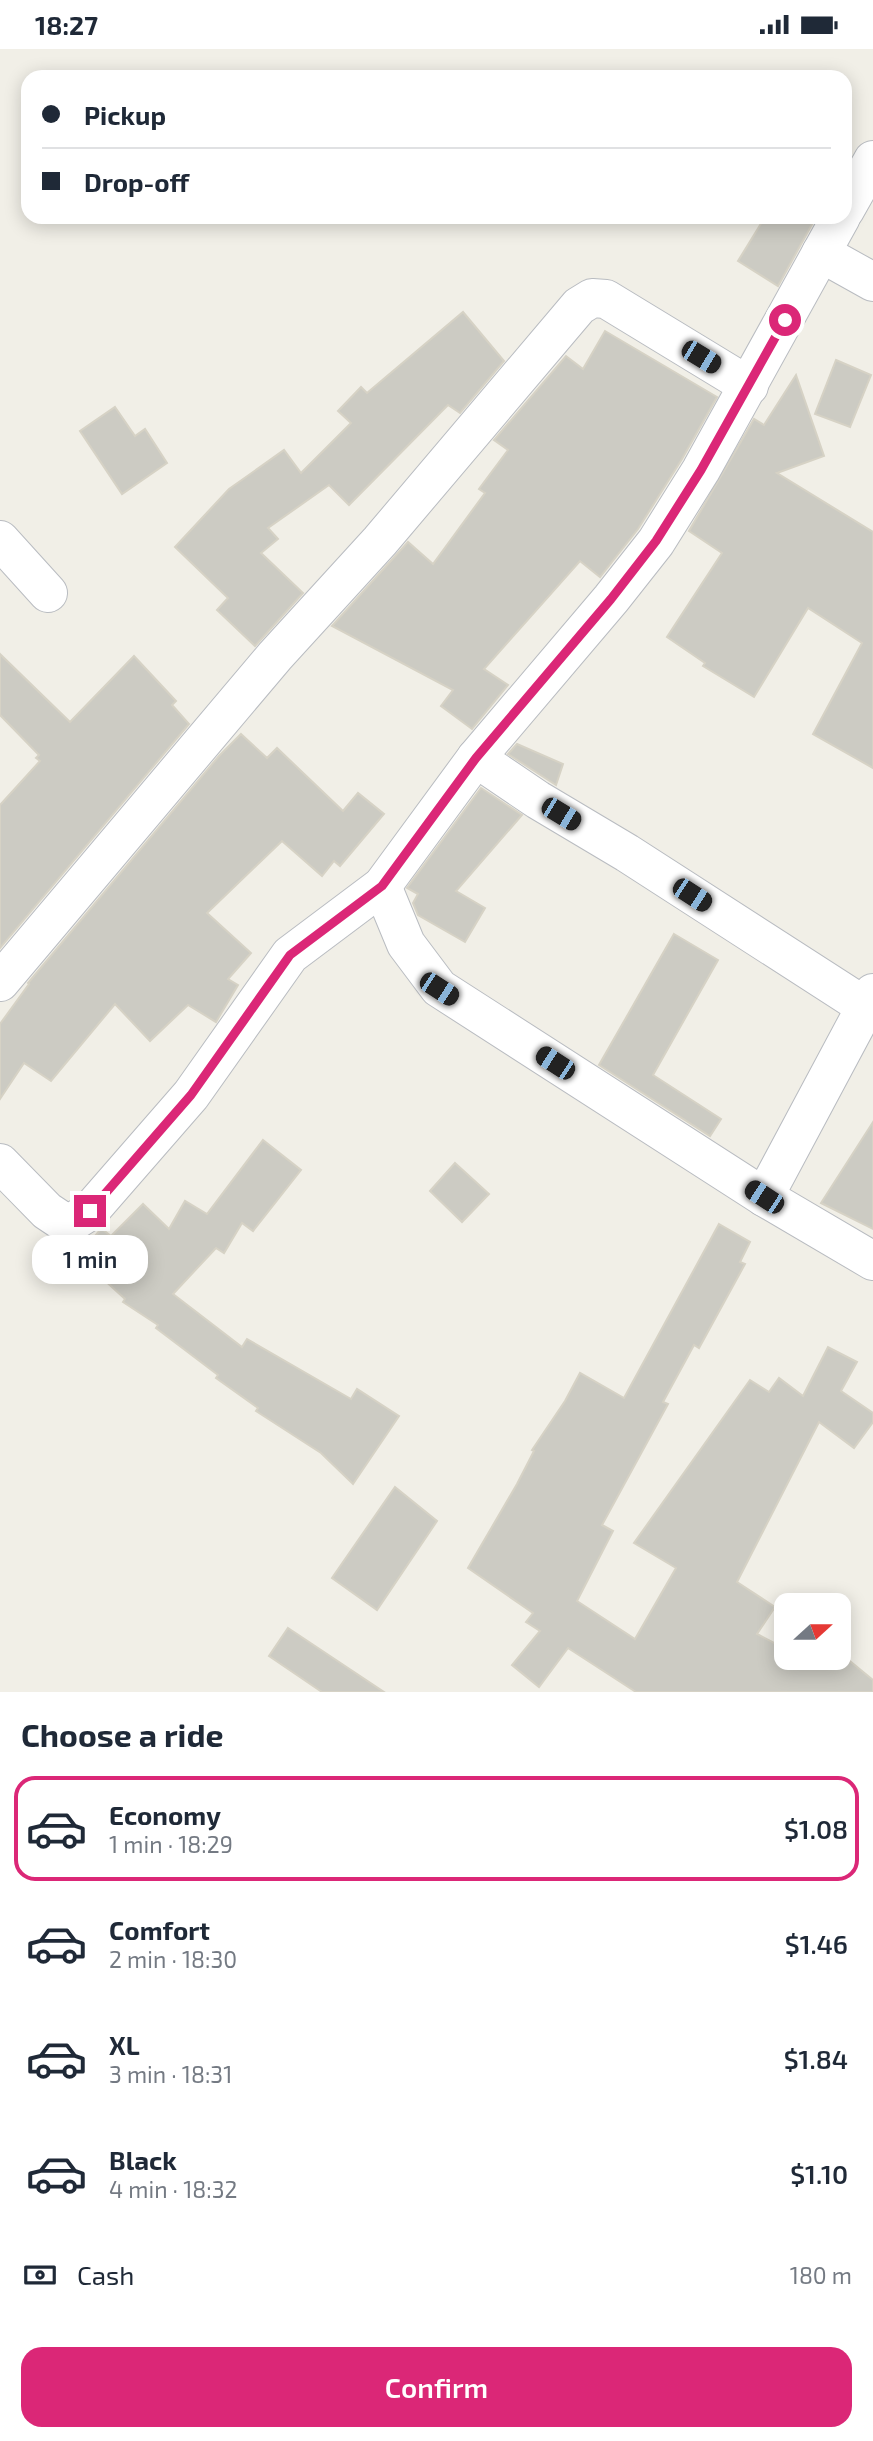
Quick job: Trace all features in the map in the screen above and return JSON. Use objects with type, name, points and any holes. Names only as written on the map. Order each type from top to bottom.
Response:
[{"type":"street","points":[[852,197],[873,160]]},
{"type":"street","points":[[0,1163],[47,1211],[68,1225],[90,1211],[191,1095],[290,955],[382,886],[476,758],[611,599],[656,541],[749,386],[837,224]]},
{"type":"street","points":[[821,253],[873,282]]},
{"type":"street","points":[[0,982],[275,656],[380,541],[579,306],[592,298],[606,299],[749,386]]},
{"type":"street","points":[[0,540],[48,593]]},
{"type":"street","points":[[476,758],[538,800],[869,1000],[764,1197]]},
{"type":"street","points":[[382,886],[406,944],[439,989],[764,1197],[873,1261]]},
{"type":"building","points":[[761,224],[812,224],[778,286],[738,261]]},
{"type":"building","points":[[463,312],[504,361],[460,413],[448,405],[349,505],[329,485],[268,528],[278,539],[261,553],[303,593],[255,646],[217,610],[228,598],[175,547],[229,489],[284,450],[301,473],[351,423],[338,411],[361,387],[367,393]]},
{"type":"building","points":[[605,331],[717,397],[638,529],[600,577],[580,561],[484,669],[508,685],[472,729],[441,706],[453,690],[332,626],[408,542],[433,564],[485,493],[479,489],[508,450],[494,440],[566,356],[583,369]]},
{"type":"building","points":[[836,360],[871,375],[850,427],[815,414]]},
{"type":"building","points":[[796,375],[824,456],[777,473],[873,532],[873,768],[813,734],[862,643],[808,608],[754,697],[703,666],[705,663],[667,637],[722,553],[689,531],[754,419],[764,425]]},
{"type":"building","points":[[115,407],[135,436],[145,429],[167,463],[122,494],[80,431]]},
{"type":"building","points":[[0,654],[70,722],[134,656],[176,701],[172,705],[189,724],[0,948],[0,805],[40,761],[36,758],[39,755],[0,715]]},
{"type":"building","points":[[241,734],[267,758],[277,748],[343,811],[358,793],[384,814],[340,866],[334,861],[322,876],[282,841],[207,913],[251,953],[228,979],[238,985],[216,1022],[188,1005],[150,1041],[115,1004],[51,1081],[24,1063],[0,1099],[0,1024],[28,983],[219,756]]},
{"type":"building","points":[[517,744],[563,764],[556,785],[508,754]]},
{"type":"building","points":[[481,788],[522,815],[456,891],[485,908],[465,942],[418,915],[413,903],[418,894],[407,888]]},
{"type":"building","points":[[674,934],[718,960],[653,1075],[721,1119],[710,1136],[599,1065]]},
{"type":"building","points":[[873,1122],[873,1229],[821,1203]]},
{"type":"building","points":[[263,1140],[301,1170],[253,1231],[242,1223],[224,1253],[216,1248],[173,1294],[242,1347],[247,1339],[351,1399],[357,1389],[399,1416],[353,1484],[321,1453],[256,1411],[258,1408],[216,1378],[218,1375],[156,1328],[158,1325],[123,1302],[125,1299],[78,1256],[100,1230],[111,1236],[143,1204],[169,1229],[185,1201],[207,1214]]},
{"type":"building","points":[[455,1163],[489,1194],[462,1222],[430,1191]]},
{"type":"building","points":[[719,1224],[750,1242],[740,1262],[745,1264],[699,1348],[694,1345],[663,1402],[668,1404],[602,1525],[613,1531],[577,1601],[635,1639],[676,1568],[634,1543],[750,1380],[769,1392],[779,1378],[803,1396],[828,1347],[857,1362],[841,1391],[873,1413],[873,1422],[854,1448],[819,1422],[737,1582],[774,1606],[757,1634],[774,1643],[774,1670],[851,1670],[851,1662],[873,1680],[873,1692],[636,1692],[568,1648],[539,1687],[512,1665],[540,1631],[526,1622],[533,1613],[468,1568],[517,1484],[534,1451],[532,1450],[580,1373],[624,1398]]},
{"type":"building","points":[[395,1487],[437,1521],[377,1610],[332,1578]]},
{"type":"building","points":[[288,1628],[384,1692],[322,1692],[269,1656]]},
{"type":"route","points":[[90,1211],[191,1095],[290,955],[382,886],[476,758],[611,599],[656,541],[701,470],[785,320]]}]
